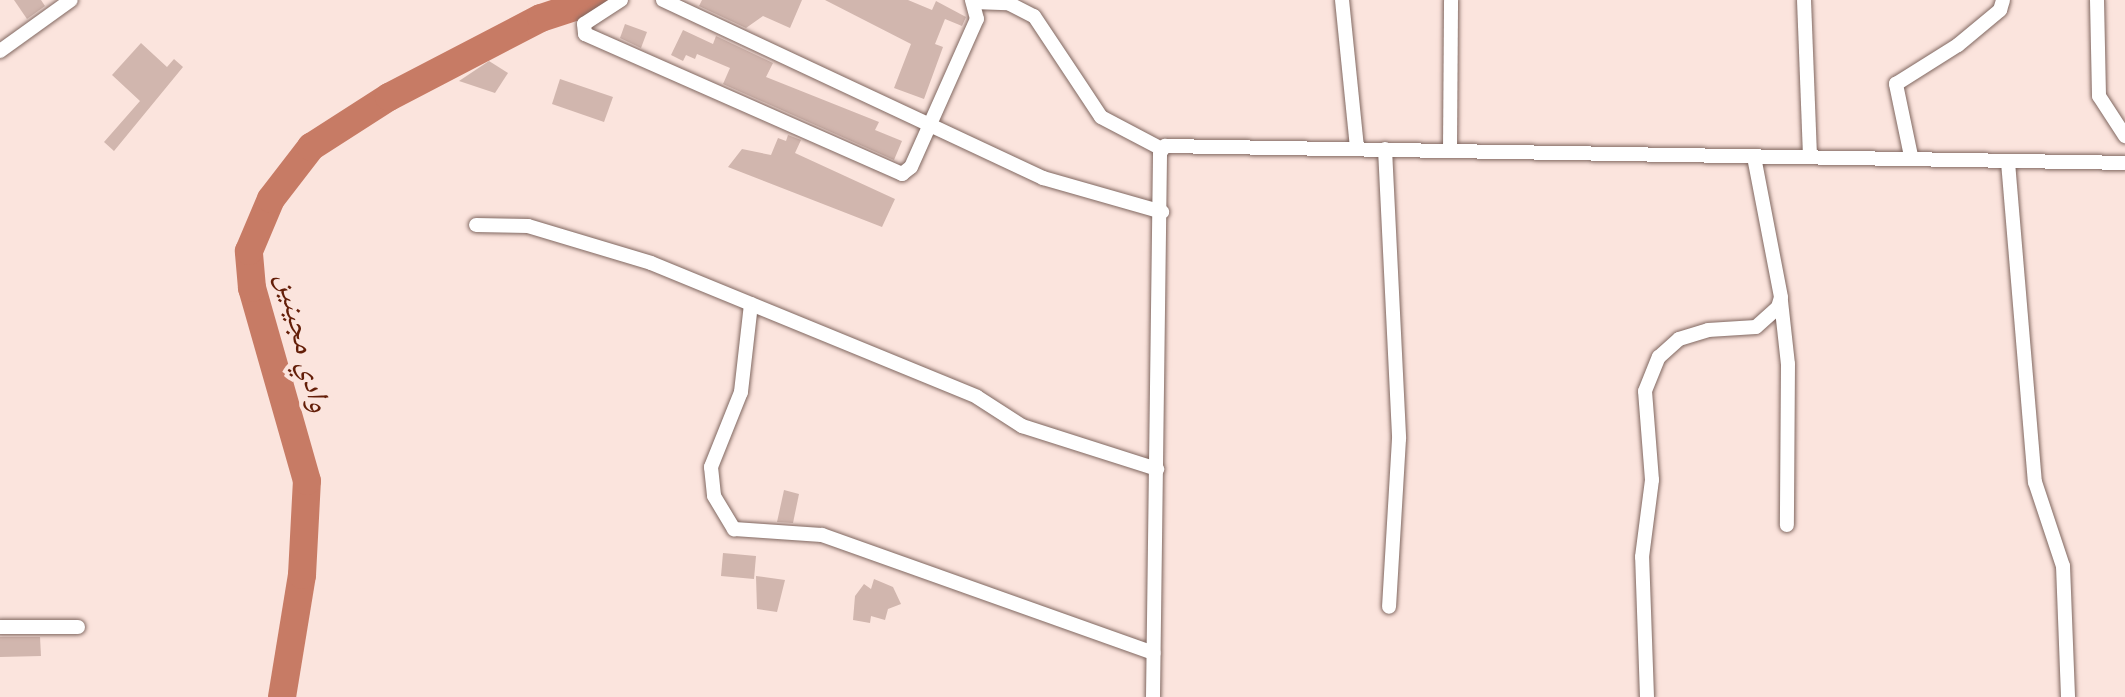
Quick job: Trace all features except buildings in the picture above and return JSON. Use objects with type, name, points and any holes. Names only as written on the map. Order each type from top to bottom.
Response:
[{"type":"street","points":[[0,51],[71,0]]},
{"type":"street","points":[[621,0],[584,24],[585,34],[897,173],[911,167],[977,19],[973,1],[1008,3],[1034,16],[1101,117],[1162,149]]},
{"type":"street","points":[[663,0],[1043,178],[1162,212]]},
{"type":"street","points":[[1342,0],[1357,148]]},
{"type":"street","points":[[1450,150],[1451,0]]},
{"type":"street","points":[[1804,0],[1810,157]]},
{"type":"street","points":[[1911,156],[1894,96],[1896,84],[1958,45],[2000,10],[2003,0]]},
{"type":"street","points":[[2097,0],[2099,96],[2125,136]]},
{"type":"street","points":[[1162,149],[1170,145],[1754,157],[1911,156],[2008,162],[2125,163]]},
{"type":"street","points":[[1153,697],[1162,149]]},
{"type":"street","points":[[1385,149],[1399,439],[1389,607]]},
{"type":"street","points":[[1754,157],[1781,297],[1788,364],[1787,525]]},
{"type":"street","points":[[2008,162],[2035,482],[2063,566],[2068,697]]},
{"type":"street","points":[[476,225],[528,226],[651,263],[977,397],[1022,426],[1157,469]]},
{"type":"street","points":[[1647,697],[1642,557],[1652,487],[1643,419],[1648,381],[1659,357],[1679,339],[1708,330],[1756,327],[1775,315],[1781,297]]},
{"type":"street","points":[[751,304],[741,392],[710,477],[734,529],[822,535],[1154,653]]},
{"type":"street","points":[[0,627],[78,627]]},
{"type":"waterway","name":"وادي مجينين","points":[[282,697],[302,575],[307,481],[252,288],[249,251],[271,199],[311,147],[389,97],[541,18],[596,0]]}]
